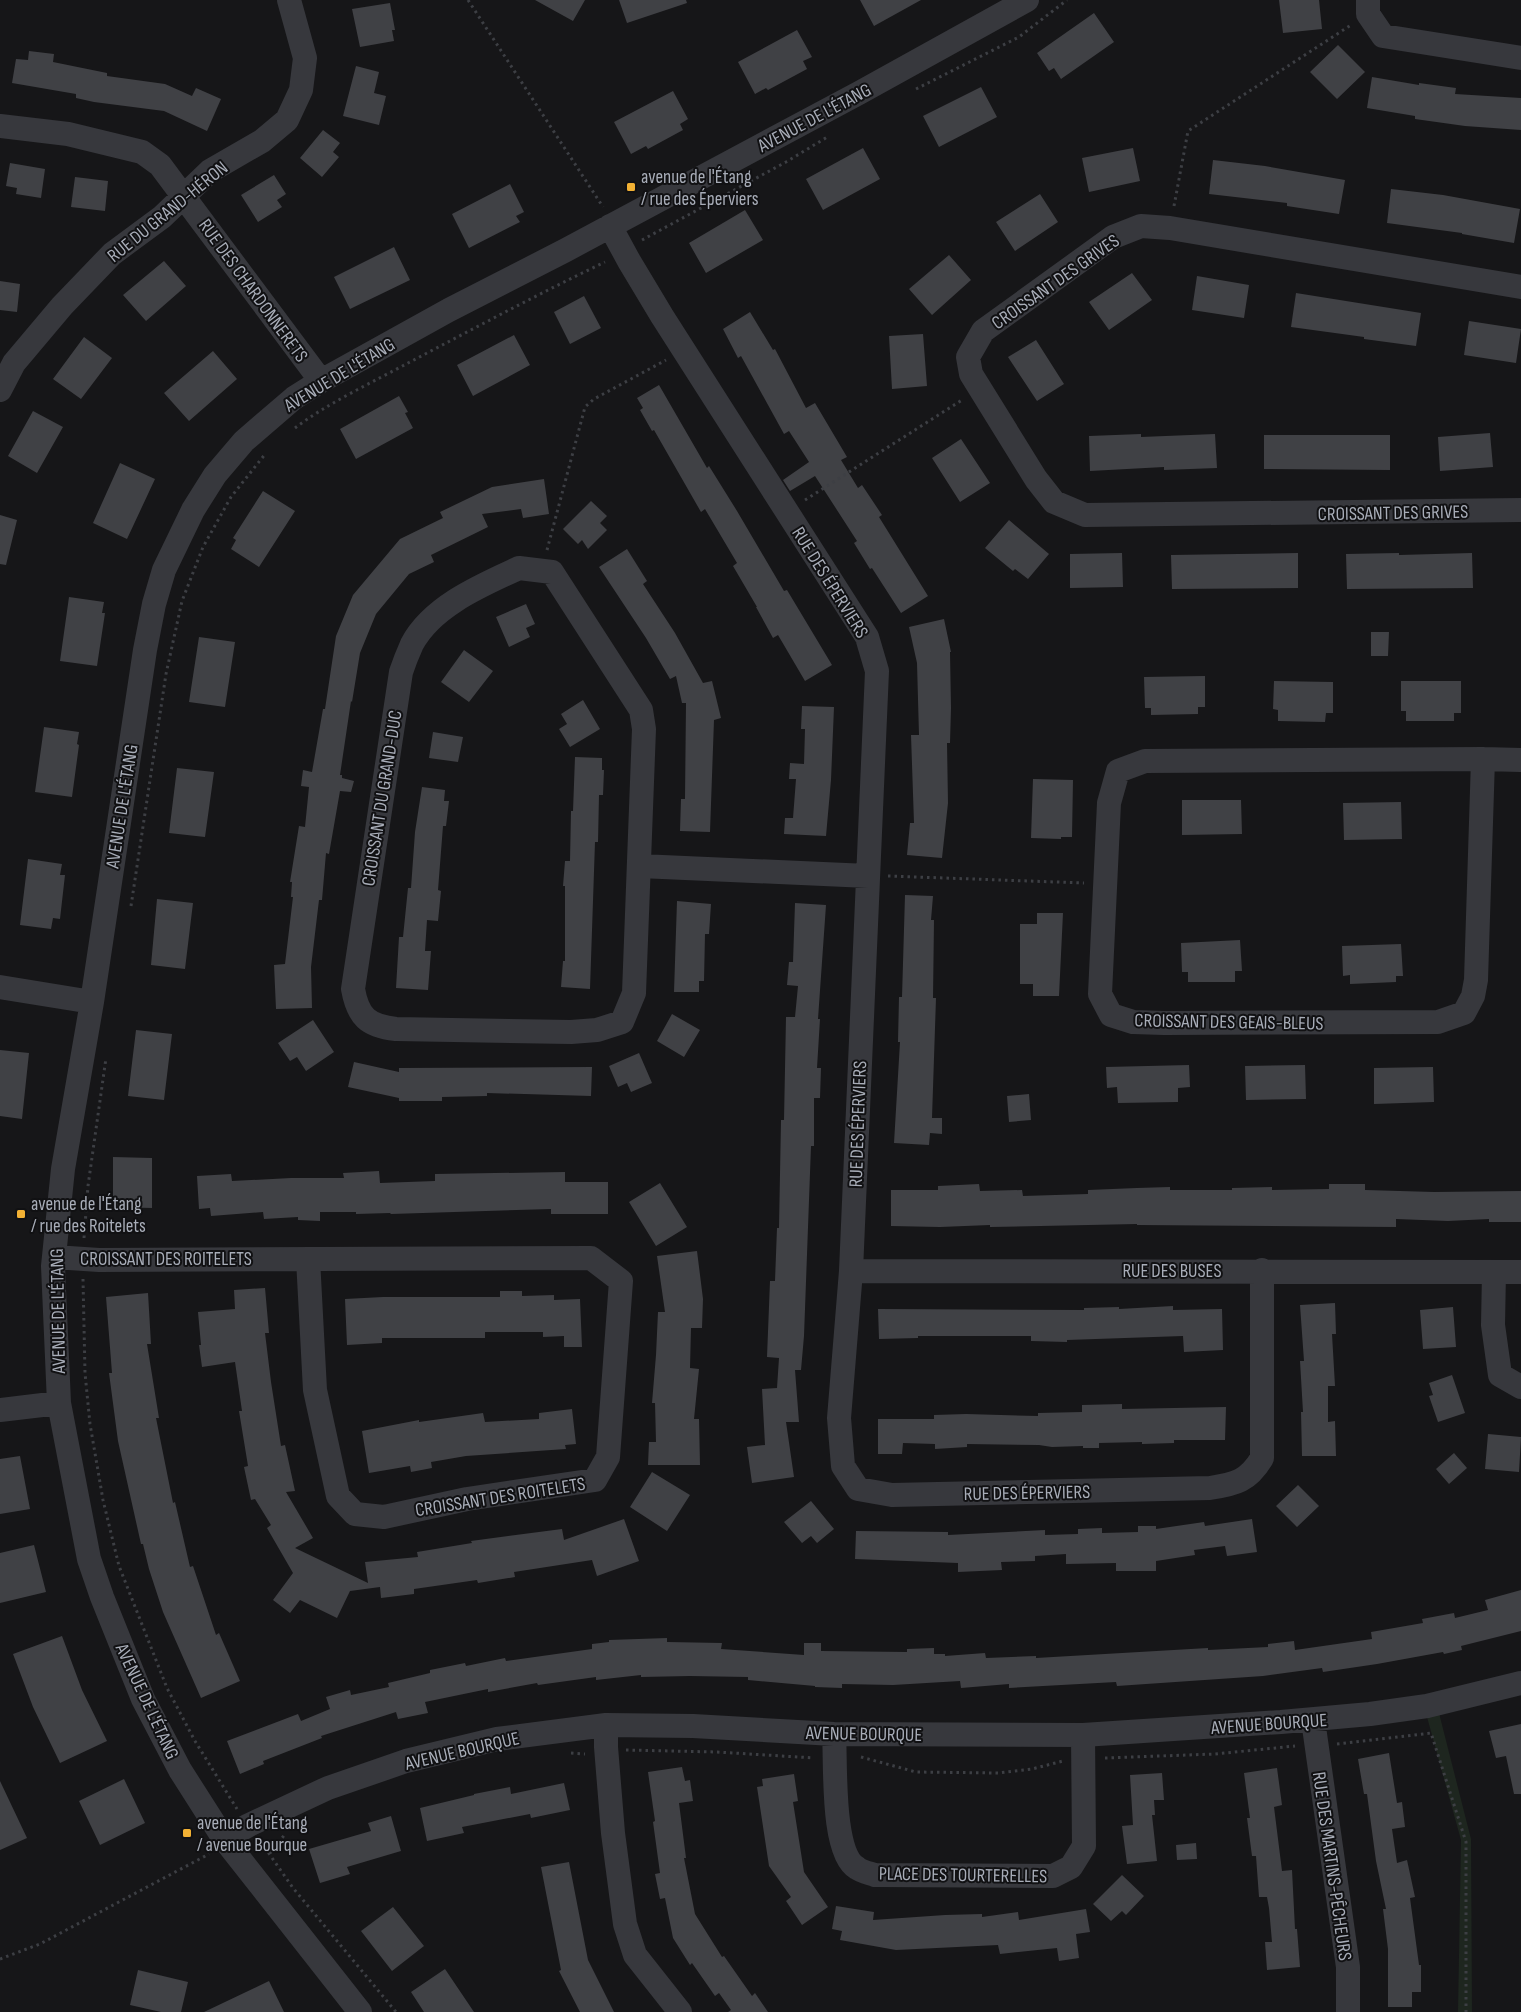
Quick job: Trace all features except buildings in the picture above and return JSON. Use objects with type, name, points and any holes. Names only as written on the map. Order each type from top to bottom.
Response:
[{"type":"street","name":"RUE DU GRAND-HÉRON","points":[[0,390],[7,360],[112,254],[162,217],[210,171],[262,141],[287,120],[301,90],[305,58],[289,0]]},
{"type":"street","name":"AVENUE DE L'ÉTANG","points":[[355,2010],[224,1840],[180,1770],[143,1699],[102,1597],[89,1559],[59,1403],[54,1257],[63,1169],[92,1002],[145,650],[154,604],[164,570],[193,510],[215,475],[244,441],[267,419],[294,398],[449,310],[859,93],[1027,0]]},
{"type":"street","points":[[1368,7],[1383,36],[1521,58]]},
{"type":"street","name":"RUE DES CHARDONNERETS","points":[[0,126],[68,134],[142,152],[160,165],[321,381]]},
{"type":"street","name":"RUE DES ÉPERVIERS","points":[[610,226],[684,351],[867,637],[877,671],[851,1271],[839,1418],[843,1466],[858,1489],[892,1495],[1210,1488],[1234,1485],[1254,1472],[1262,1458],[1262,1270]]},
{"type":"street","name":"CROISSANT DES GRIVES","points":[[1521,287],[1170,228],[1142,226],[1114,237],[983,330],[968,357],[971,374],[979,389],[1036,479],[1054,502],[1086,515],[1521,510]]},
{"type":"street","name":"CROISSANT DU GRAND-DUC","points":[[519,568],[552,572],[641,710],[644,728],[640,866],[634,993],[622,1022],[597,1030],[572,1032],[396,1030],[380,1028],[365,1018],[356,1006],[353,989],[400,672],[413,642],[435,616],[469,592],[519,568]]},
{"type":"street","name":"CROISSANT DES GEAIS-BLEUS","points":[[1483,759],[1478,937],[1473,996],[1464,1013],[1438,1022],[1164,1023],[1133,1022],[1111,1015],[1100,994],[1109,803],[1118,771],[1145,761],[1483,759],[1521,760]]},
{"type":"street","points":[[640,866],[868,876]]},
{"type":"street","points":[[0,987],[92,1002]]},
{"type":"street","name":"CROISSANT DES ROITELETS","points":[[54,1257],[98,1260],[591,1258],[621,1281],[608,1457],[595,1480],[467,1499],[384,1517],[355,1514],[338,1496],[315,1390],[308,1260]]},
{"type":"street","name":"RUE DES BUSES","points":[[851,1271],[1262,1270],[1521,1272]]},
{"type":"street","points":[[1494,1272],[1494,1325],[1500,1375],[1521,1387]]},
{"type":"street","points":[[0,1410],[59,1403]]},
{"type":"street","name":"AVENUE BOURQUE","points":[[224,1840],[249,1825],[328,1788],[406,1762],[497,1739],[606,1725],[694,1726],[834,1734],[1083,1734],[1313,1720],[1427,1706],[1521,1682]]},
{"type":"street","name":"RUE DES MARTINS-PÊCHEURS","points":[[1313,1720],[1348,1967],[1348,2012]]},
{"type":"street","points":[[606,1725],[613,1833],[625,1924],[635,1955],[680,2012]]},
{"type":"street","name":"PLACE DES TOURTERELLES","points":[[834,1734],[838,1824],[843,1851],[856,1868],[875,1875],[1053,1876],[1072,1867],[1084,1846],[1083,1734]]},
{"type":"path","points":[[468,0],[603,208],[610,226]]},
{"type":"path","points":[[915,89],[1020,36],[1067,0]]},
{"type":"path","points":[[1170,228],[1188,131],[1368,7]]},
{"type":"path","points":[[637,242],[786,162],[837,131]]},
{"type":"path","points":[[298,426],[321,411],[435,348],[605,261]]},
{"type":"path","points":[[541,570],[585,407],[594,399],[684,351]]},
{"type":"path","points":[[787,512],[979,389]]},
{"type":"path","points":[[134,883],[166,674],[182,602],[203,547],[231,498],[266,452]]},
{"type":"path","points":[[868,876],[1105,884]]},
{"type":"path","points":[[84,1236],[88,1186],[100,1105]]},
{"type":"path","points":[[83,1279],[84,1373],[90,1424],[103,1500],[119,1566],[167,1688],[195,1741],[235,1807]]},
{"type":"path","points":[[1338,1744],[1431,1733],[1466,1842],[1466,2012]]},
{"type":"path","points":[[1106,1758],[1215,1754],[1293,1746]]},
{"type":"path","points":[[632,1750],[718,1752],[815,1758]]},
{"type":"path","points":[[569,1753],[584,1754]]},
{"type":"path","points":[[861,1757],[916,1772],[998,1773],[1032,1769],[1062,1761]]},
{"type":"path","points":[[293,1830],[284,1834],[270,1854],[293,1888],[396,2012]]},
{"type":"path","points":[[0,1959],[40,1944],[211,1853],[224,1840]]},
{"type":"shaded area","points":[[1439,1713],[1471,1839],[1472,2012],[1458,2012],[1461,1840],[1427,1717]]},
{"type":"place","name":"avenue de l'Étang / rue des Éperviers","points":[[631,187]]},
{"type":"place","name":"avenue de l'Étang / rue des Roitelets","points":[[21,1214]]},
{"type":"place","name":"avenue de l'Étang / avenue Bourque","points":[[187,1833]]}]
